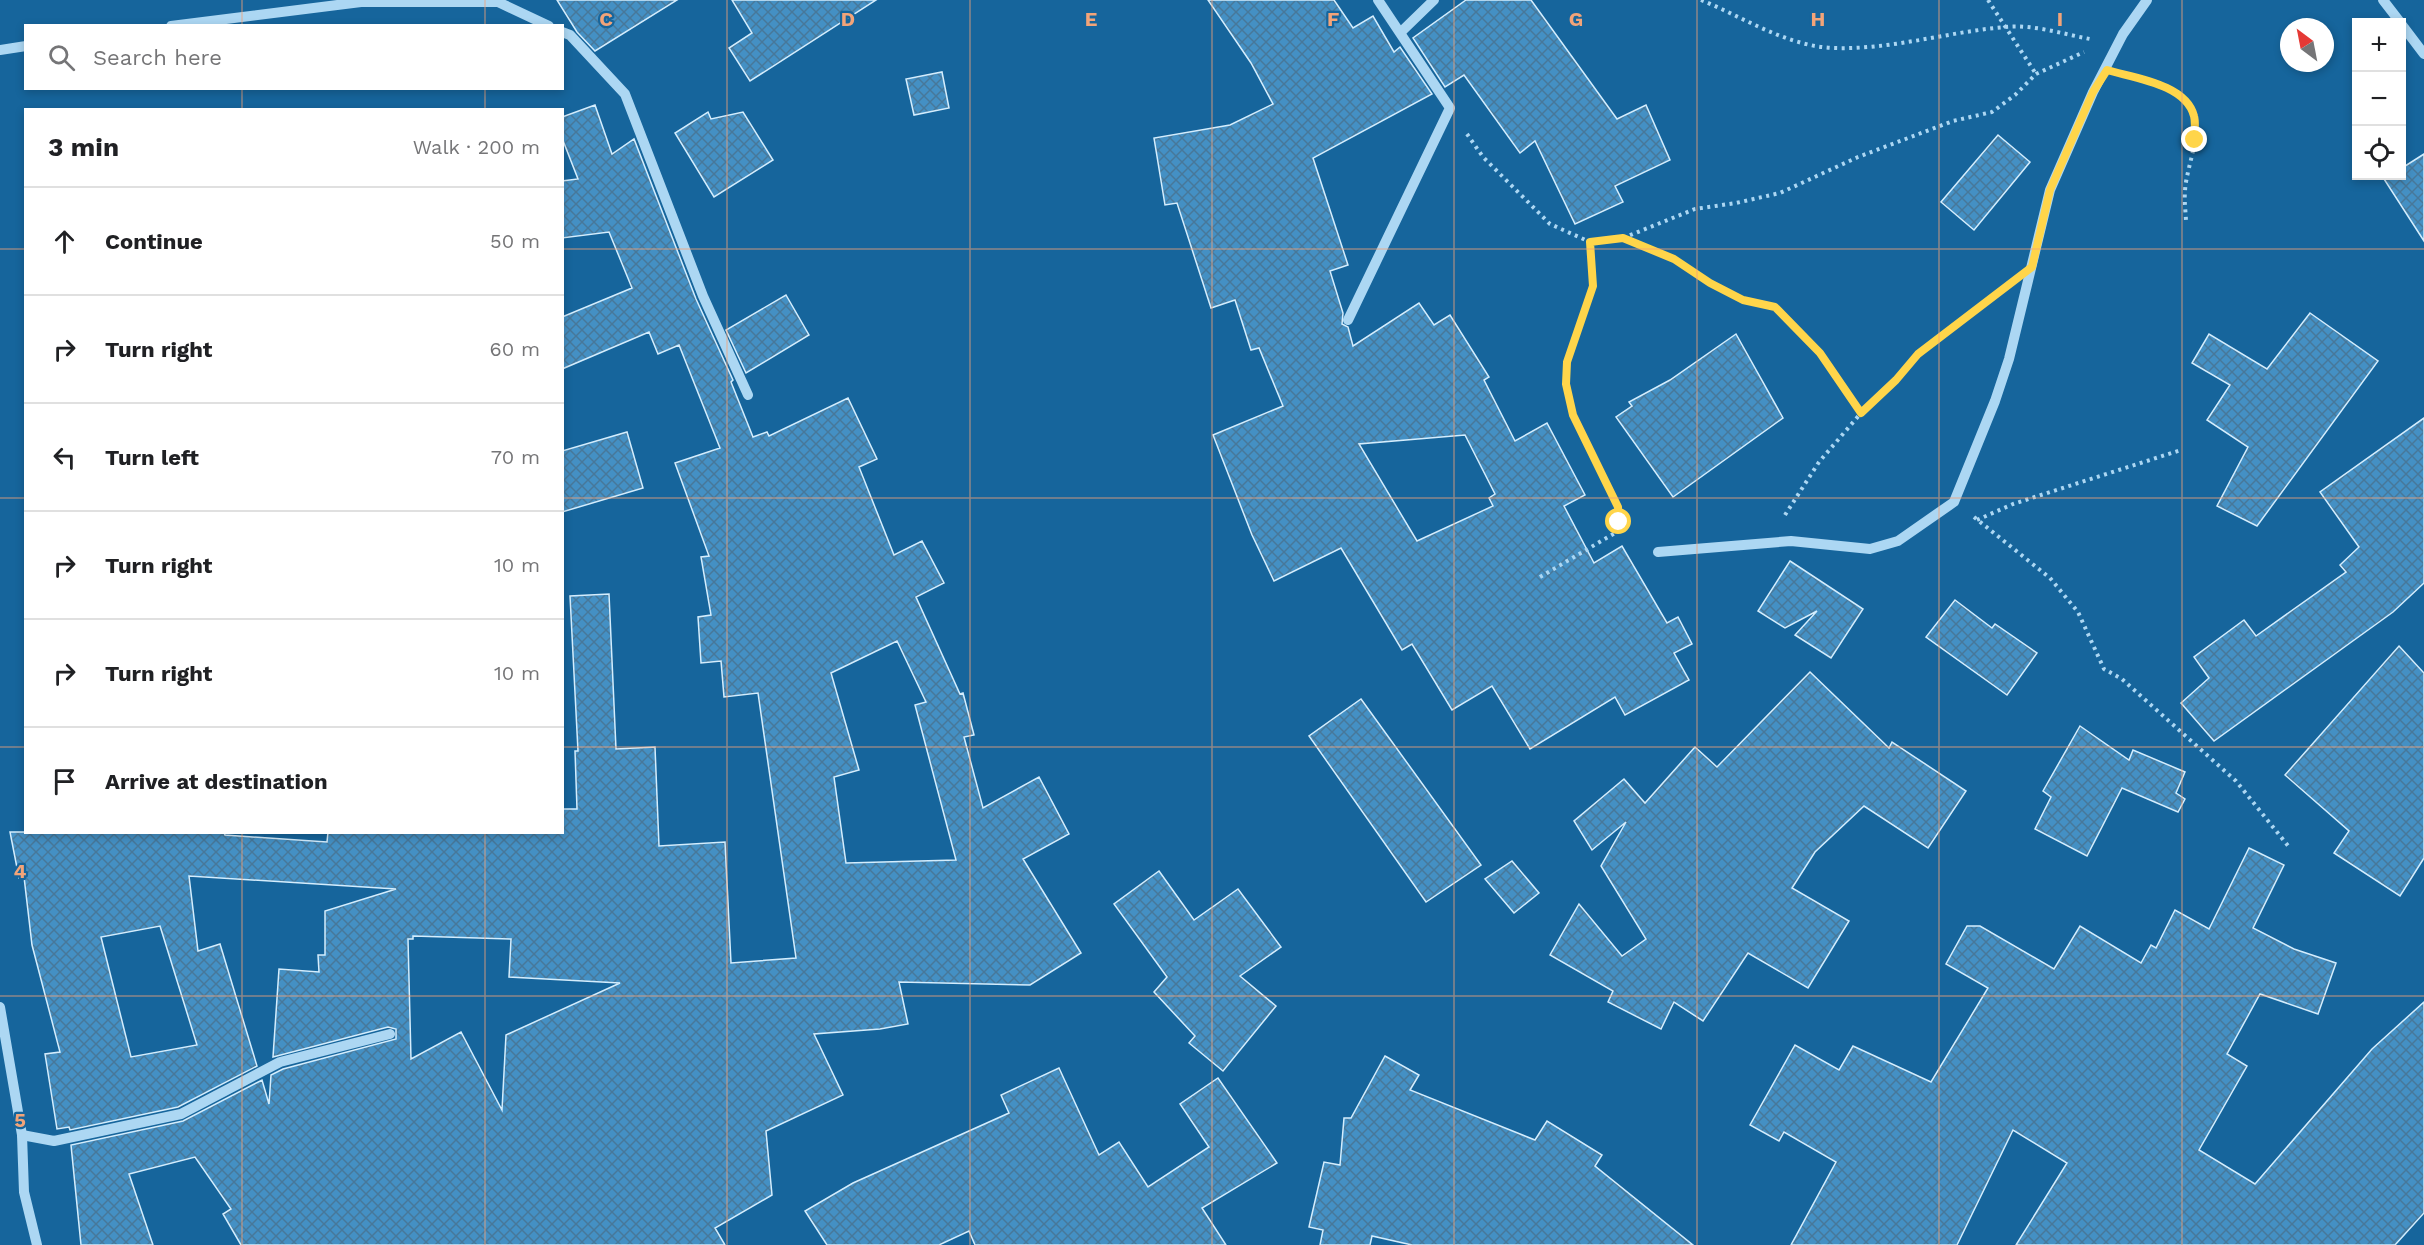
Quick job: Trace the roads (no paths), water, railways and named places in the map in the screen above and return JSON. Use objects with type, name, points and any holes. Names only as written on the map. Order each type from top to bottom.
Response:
[{"type":"street","points":[[1348,320],[1450,108],[1378,0]]},
{"type":"street","points":[[1401,32],[1434,0]]},
{"type":"street","points":[[1658,552],[1791,541],[1870,549],[1898,541],[1954,502],[1995,401],[2032,267],[2050,190],[2093,92],[2107,70],[2123,34],[2147,0]]},
{"type":"street","points":[[187,24],[361,2],[498,2],[545,24]]},
{"type":"street","points":[[2387,2],[2397,18]]},
{"type":"street","points":[[2406,31],[2424,54]]},
{"type":"street","points":[[564,33],[570,35],[625,94],[703,296],[748,395]]},
{"type":"street","points":[[0,50],[24,46]]},
{"type":"street","points":[[0,1007],[22,1135],[24,1191],[37,1245]]},
{"type":"street","points":[[22,1135],[62,1140],[181,1114],[280,1062],[390,1034]]}]
